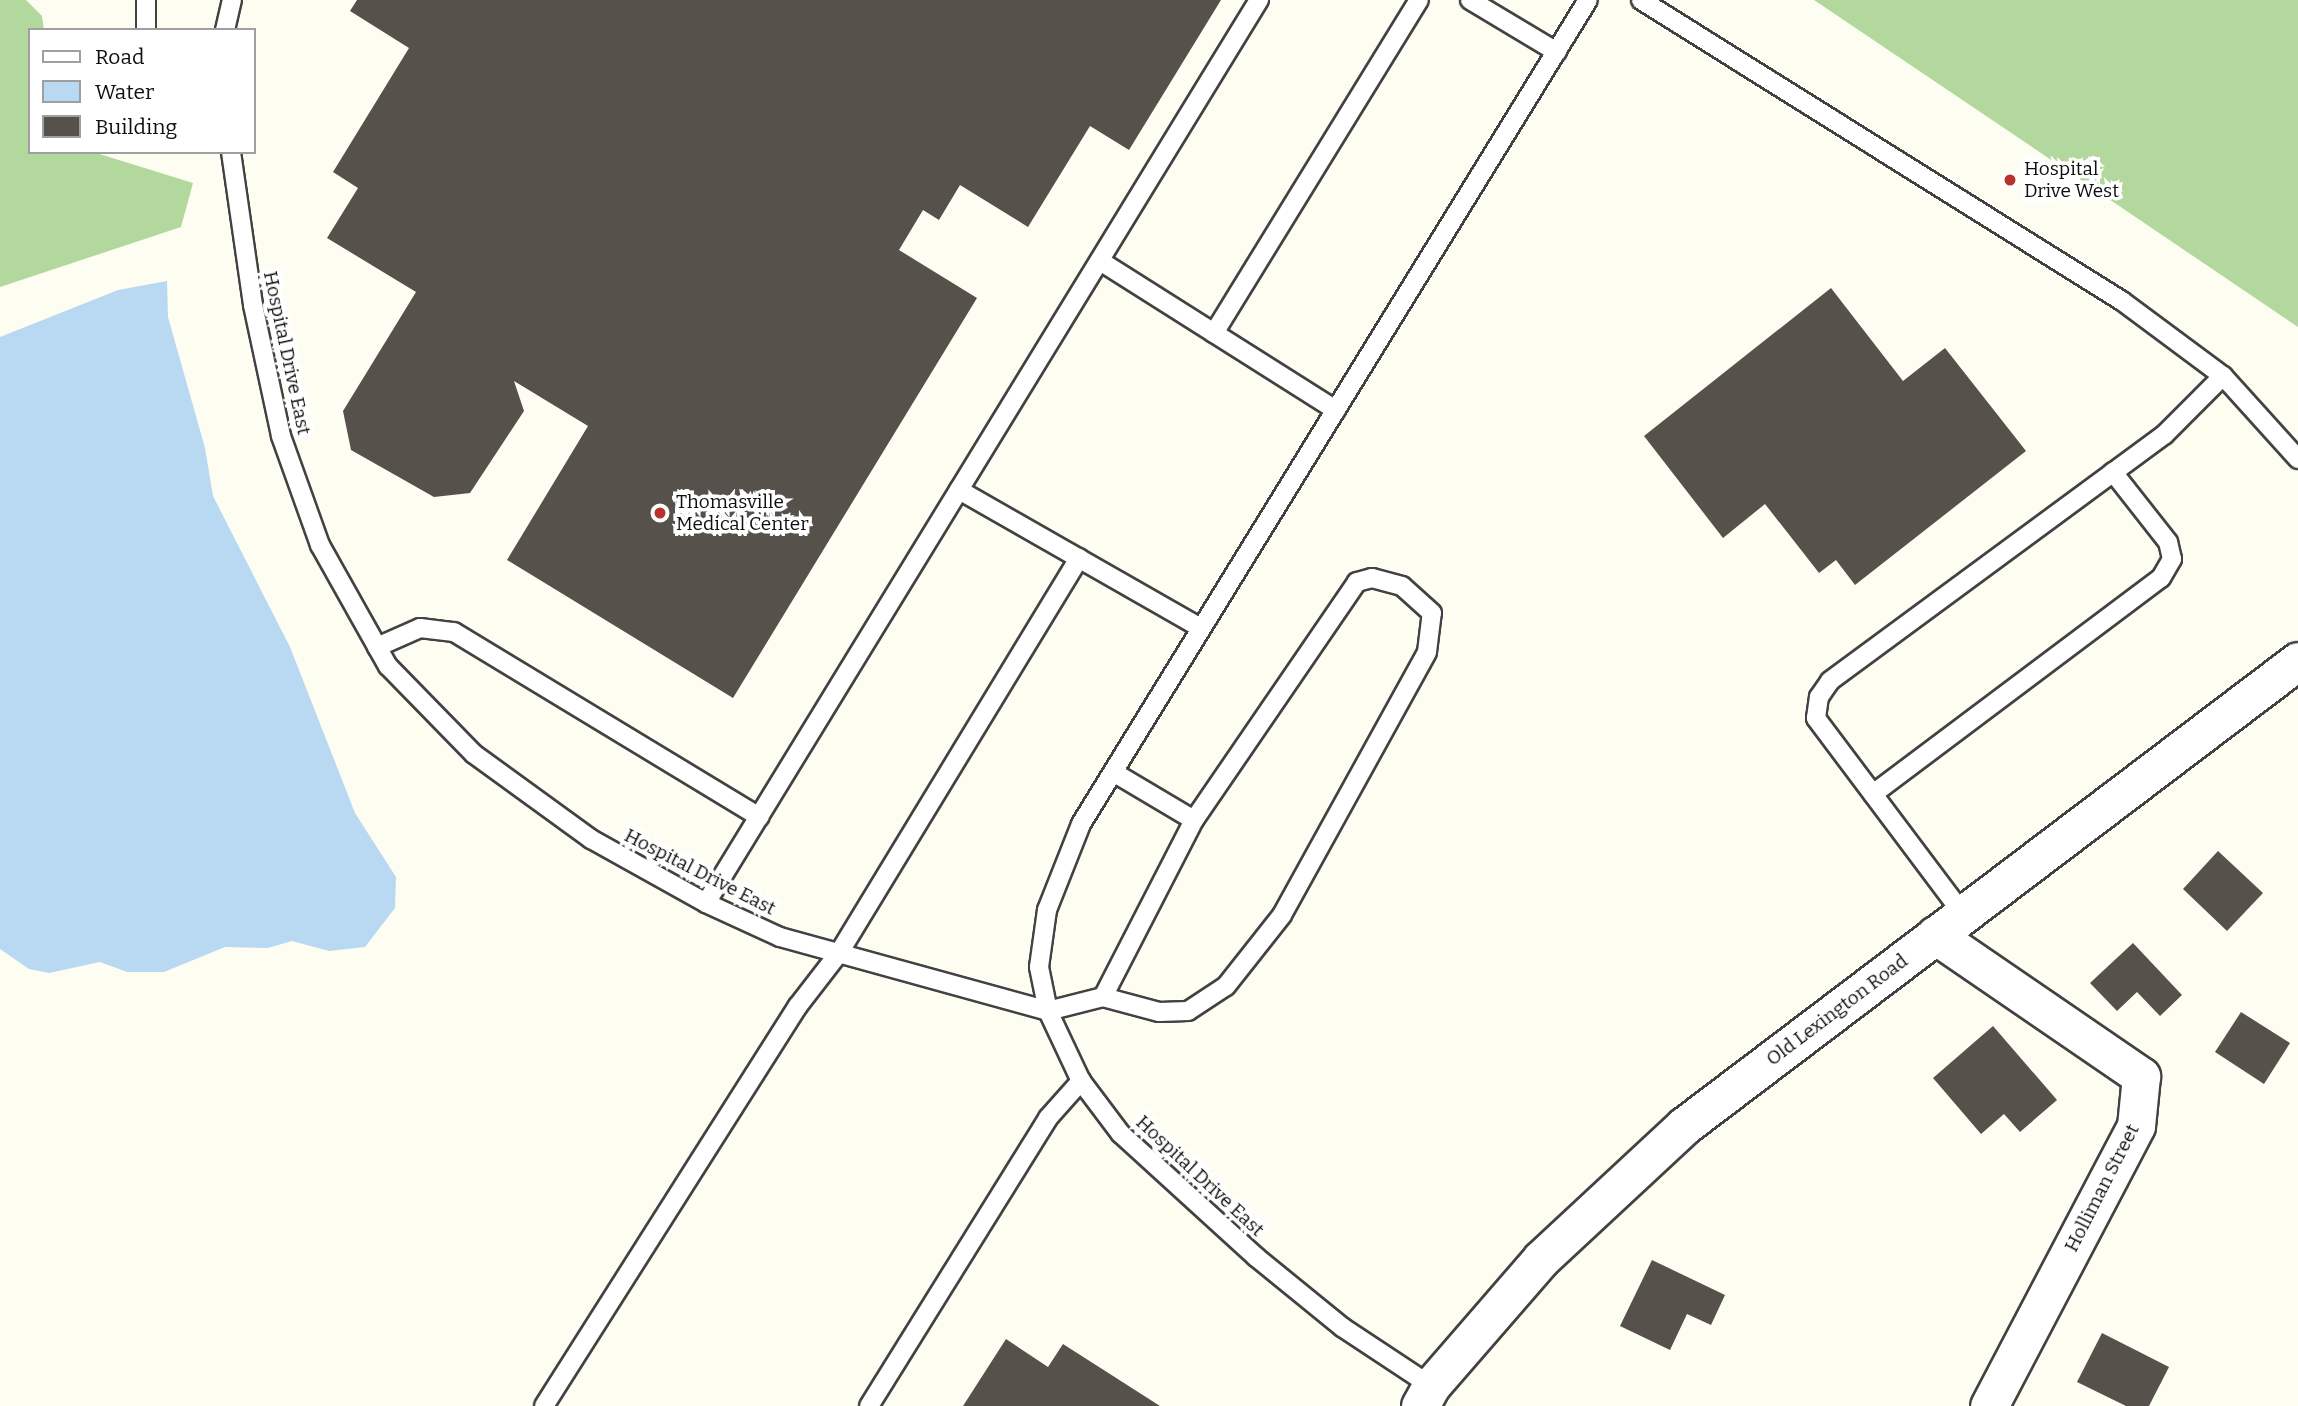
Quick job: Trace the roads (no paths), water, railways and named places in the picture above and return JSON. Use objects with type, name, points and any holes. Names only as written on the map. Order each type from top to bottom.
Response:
[{"type":"street","name":"Old Lexington Road","points":[[1425,1396],[1541,1259],[1684,1126],[2298,661]]},
{"type":"street","name":"Holliman Street","points":[[1949,924],[2141,1076],[2136,1126],[1989,1406]]},
{"type":"lane","points":[[146,0],[146,28]]},
{"type":"lane","points":[[225,28],[232,0]]},
{"type":"lane","points":[[706,903],[1259,0]]},
{"type":"lane","points":[[1214,333],[1419,0]]},
{"type":"lane","points":[[1470,0],[1557,52]]},
{"type":"lane","points":[[1103,997],[1194,820],[1357,582],[1372,578],[1402,586],[1432,613],[1427,652],[1295,891],[1226,986],[1188,1011],[1159,1012],[1103,997],[1048,1011],[1039,967],[1047,910],[1082,824],[1199,627],[1588,0]]},
{"type":"lane","points":[[1641,0],[2002,222],[2223,376],[2298,459]]},
{"type":"lane","name":"Hospital Drive East","points":[[231,154],[281,436],[320,545],[388,666],[474,754],[591,839],[706,903],[780,937],[1048,1011],[1081,1081],[1122,1134],[1256,1257],[1425,1396]]},
{"type":"lane","points":[[1100,261],[1336,410]]},
{"type":"lane","points":[[1949,924],[1873,794],[1816,718],[1819,697],[1830,681],[2164,435],[2223,376]]},
{"type":"lane","points":[[1873,794],[2161,578],[2172,558],[2168,542],[2113,472]]},
{"type":"lane","points":[[959,490],[1199,627]]},
{"type":"lane","points":[[544,1406],[799,1006],[839,953],[1079,558]]},
{"type":"lane","points":[[377,647],[420,628],[454,632],[759,817]]},
{"type":"lane","points":[[1113,772],[1194,820]]},
{"type":"lane","points":[[869,1406],[1048,1118],[1081,1081]]},
{"type":"water","points":[[167,281],[168,317],[205,448],[213,496],[290,647],[355,813],[396,877],[395,908],[365,947],[329,951],[292,941],[268,948],[225,947],[164,972],[127,972],[100,962],[49,973],[29,969],[0,949],[0,337],[118,290]]},
{"type":"place","name":"Hospital Drive West","points":[[2010,180]]},
{"type":"place","name":"Thomasville Medical Center","points":[[660,513]]}]
